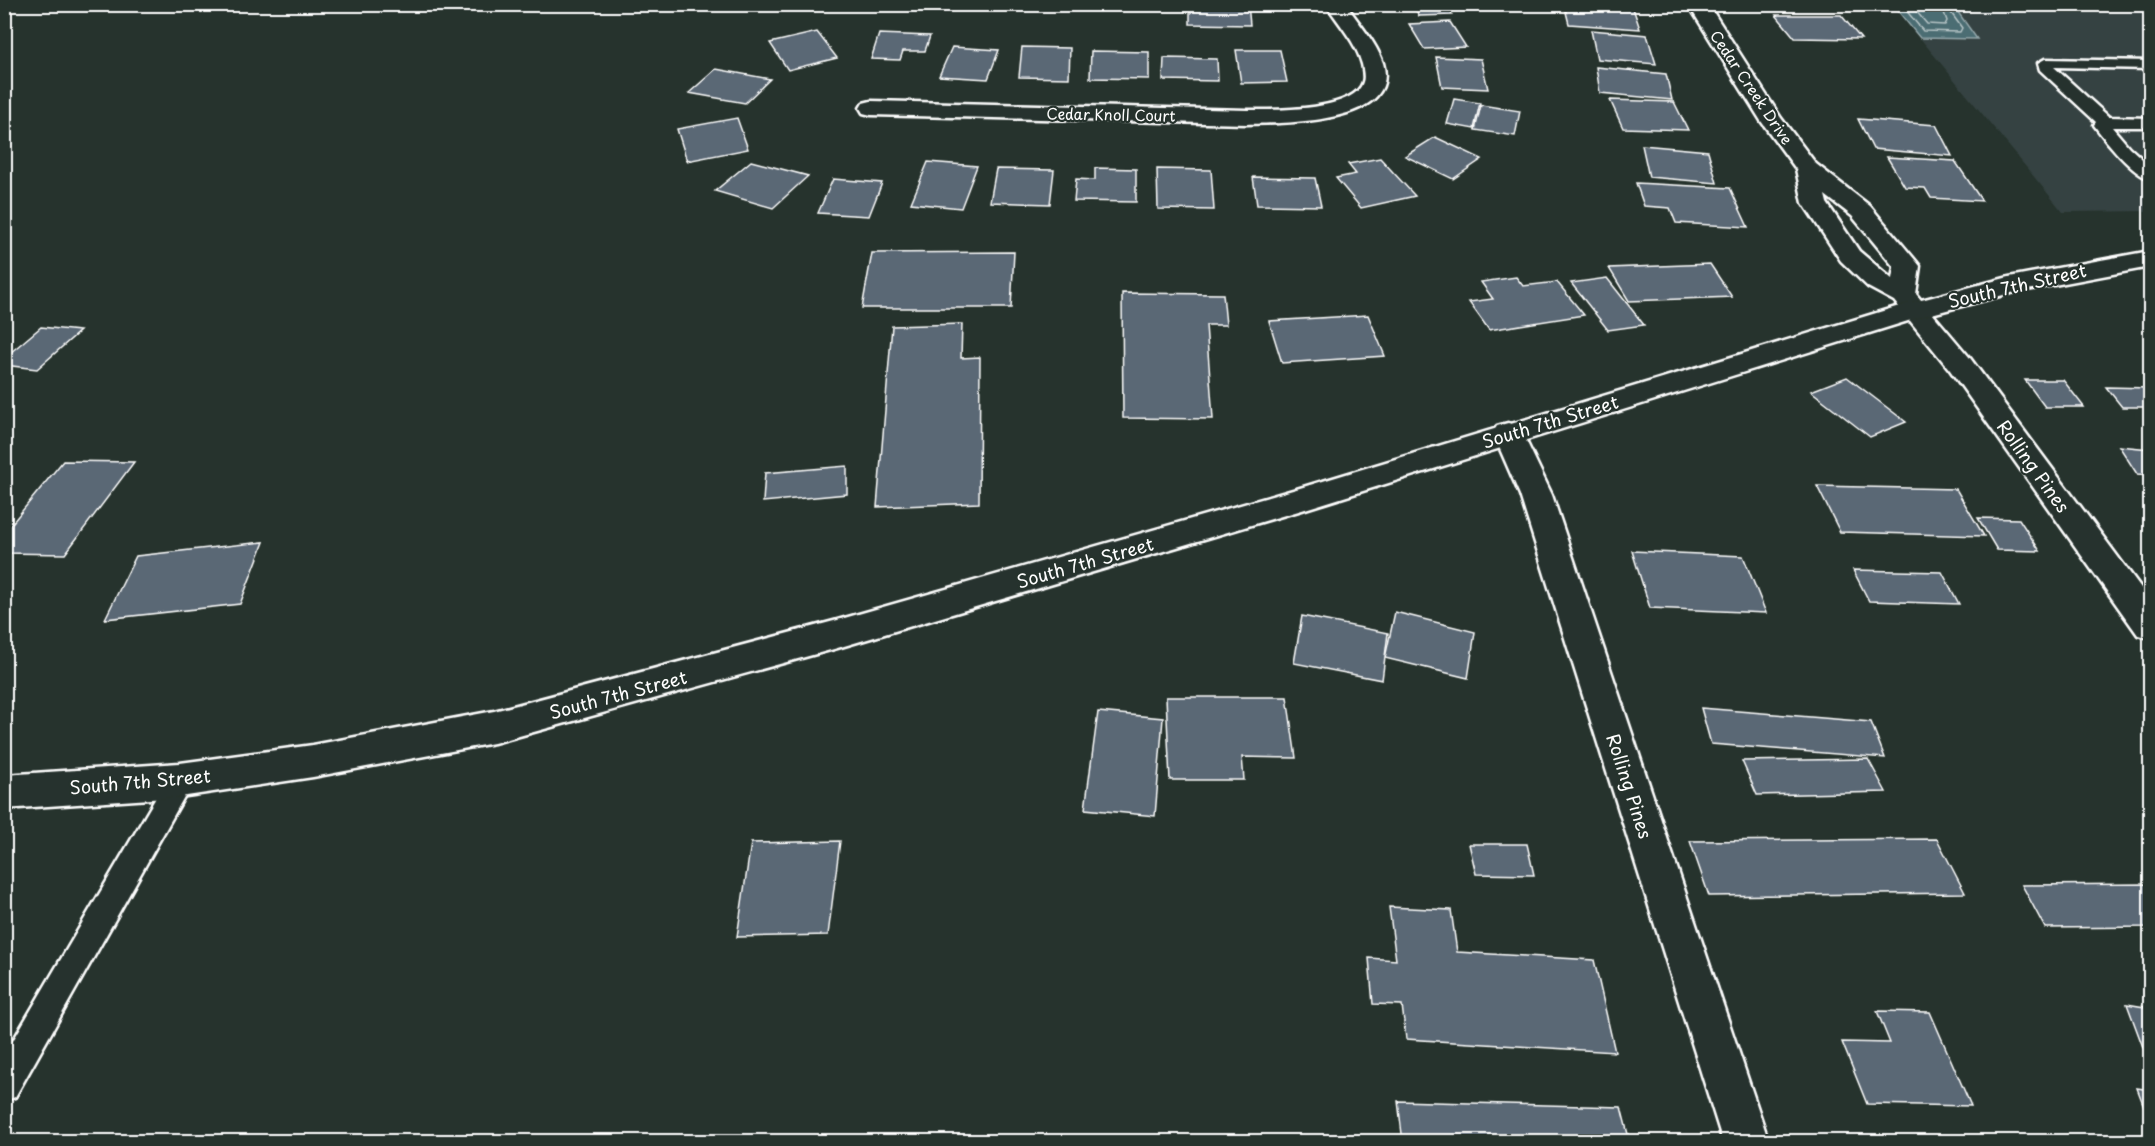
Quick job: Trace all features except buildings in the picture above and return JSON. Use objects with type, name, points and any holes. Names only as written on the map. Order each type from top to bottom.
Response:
[{"type":"street","name":"Cedar Knoll Court","points":[[871,108],[1247,117],[1324,112],[1350,104],[1367,94],[1374,81],[1371,61],[1336,4]]},
{"type":"street","name":"Cedar Creek Drive","points":[[1698,4],[1772,121],[1808,169],[1861,211],[1907,266],[1909,302]]},
{"type":"street","name":"Cedar Creek Drive","points":[[1808,169],[1815,203],[1850,256],[1878,281],[1909,302]]},
{"type":"street","name":"South 7th Street","points":[[4,792],[180,780],[313,761],[494,727],[846,632],[1302,499],[1909,302],[2151,258]]},
{"type":"street","name":"Rolling Pines","points":[[1909,302],[1960,364],[2151,625]]},
{"type":"street","name":"Rolling Pines","points":[[1508,433],[1536,495],[1746,1142]]},
{"type":"lane","points":[[2151,65],[2045,63],[2045,68],[2105,123],[2151,122]]},
{"type":"lane","points":[[2105,123],[2102,124],[2107,134],[2151,174]]},
{"type":"lane","points":[[4,1086],[180,780]]},
{"type":"shaded area","points":[[1953,5],[2150,5],[2150,211],[2063,212],[1920,38],[1976,39]]},
{"type":"water","points":[[1893,5],[1953,5],[1977,39],[1920,38]]}]
